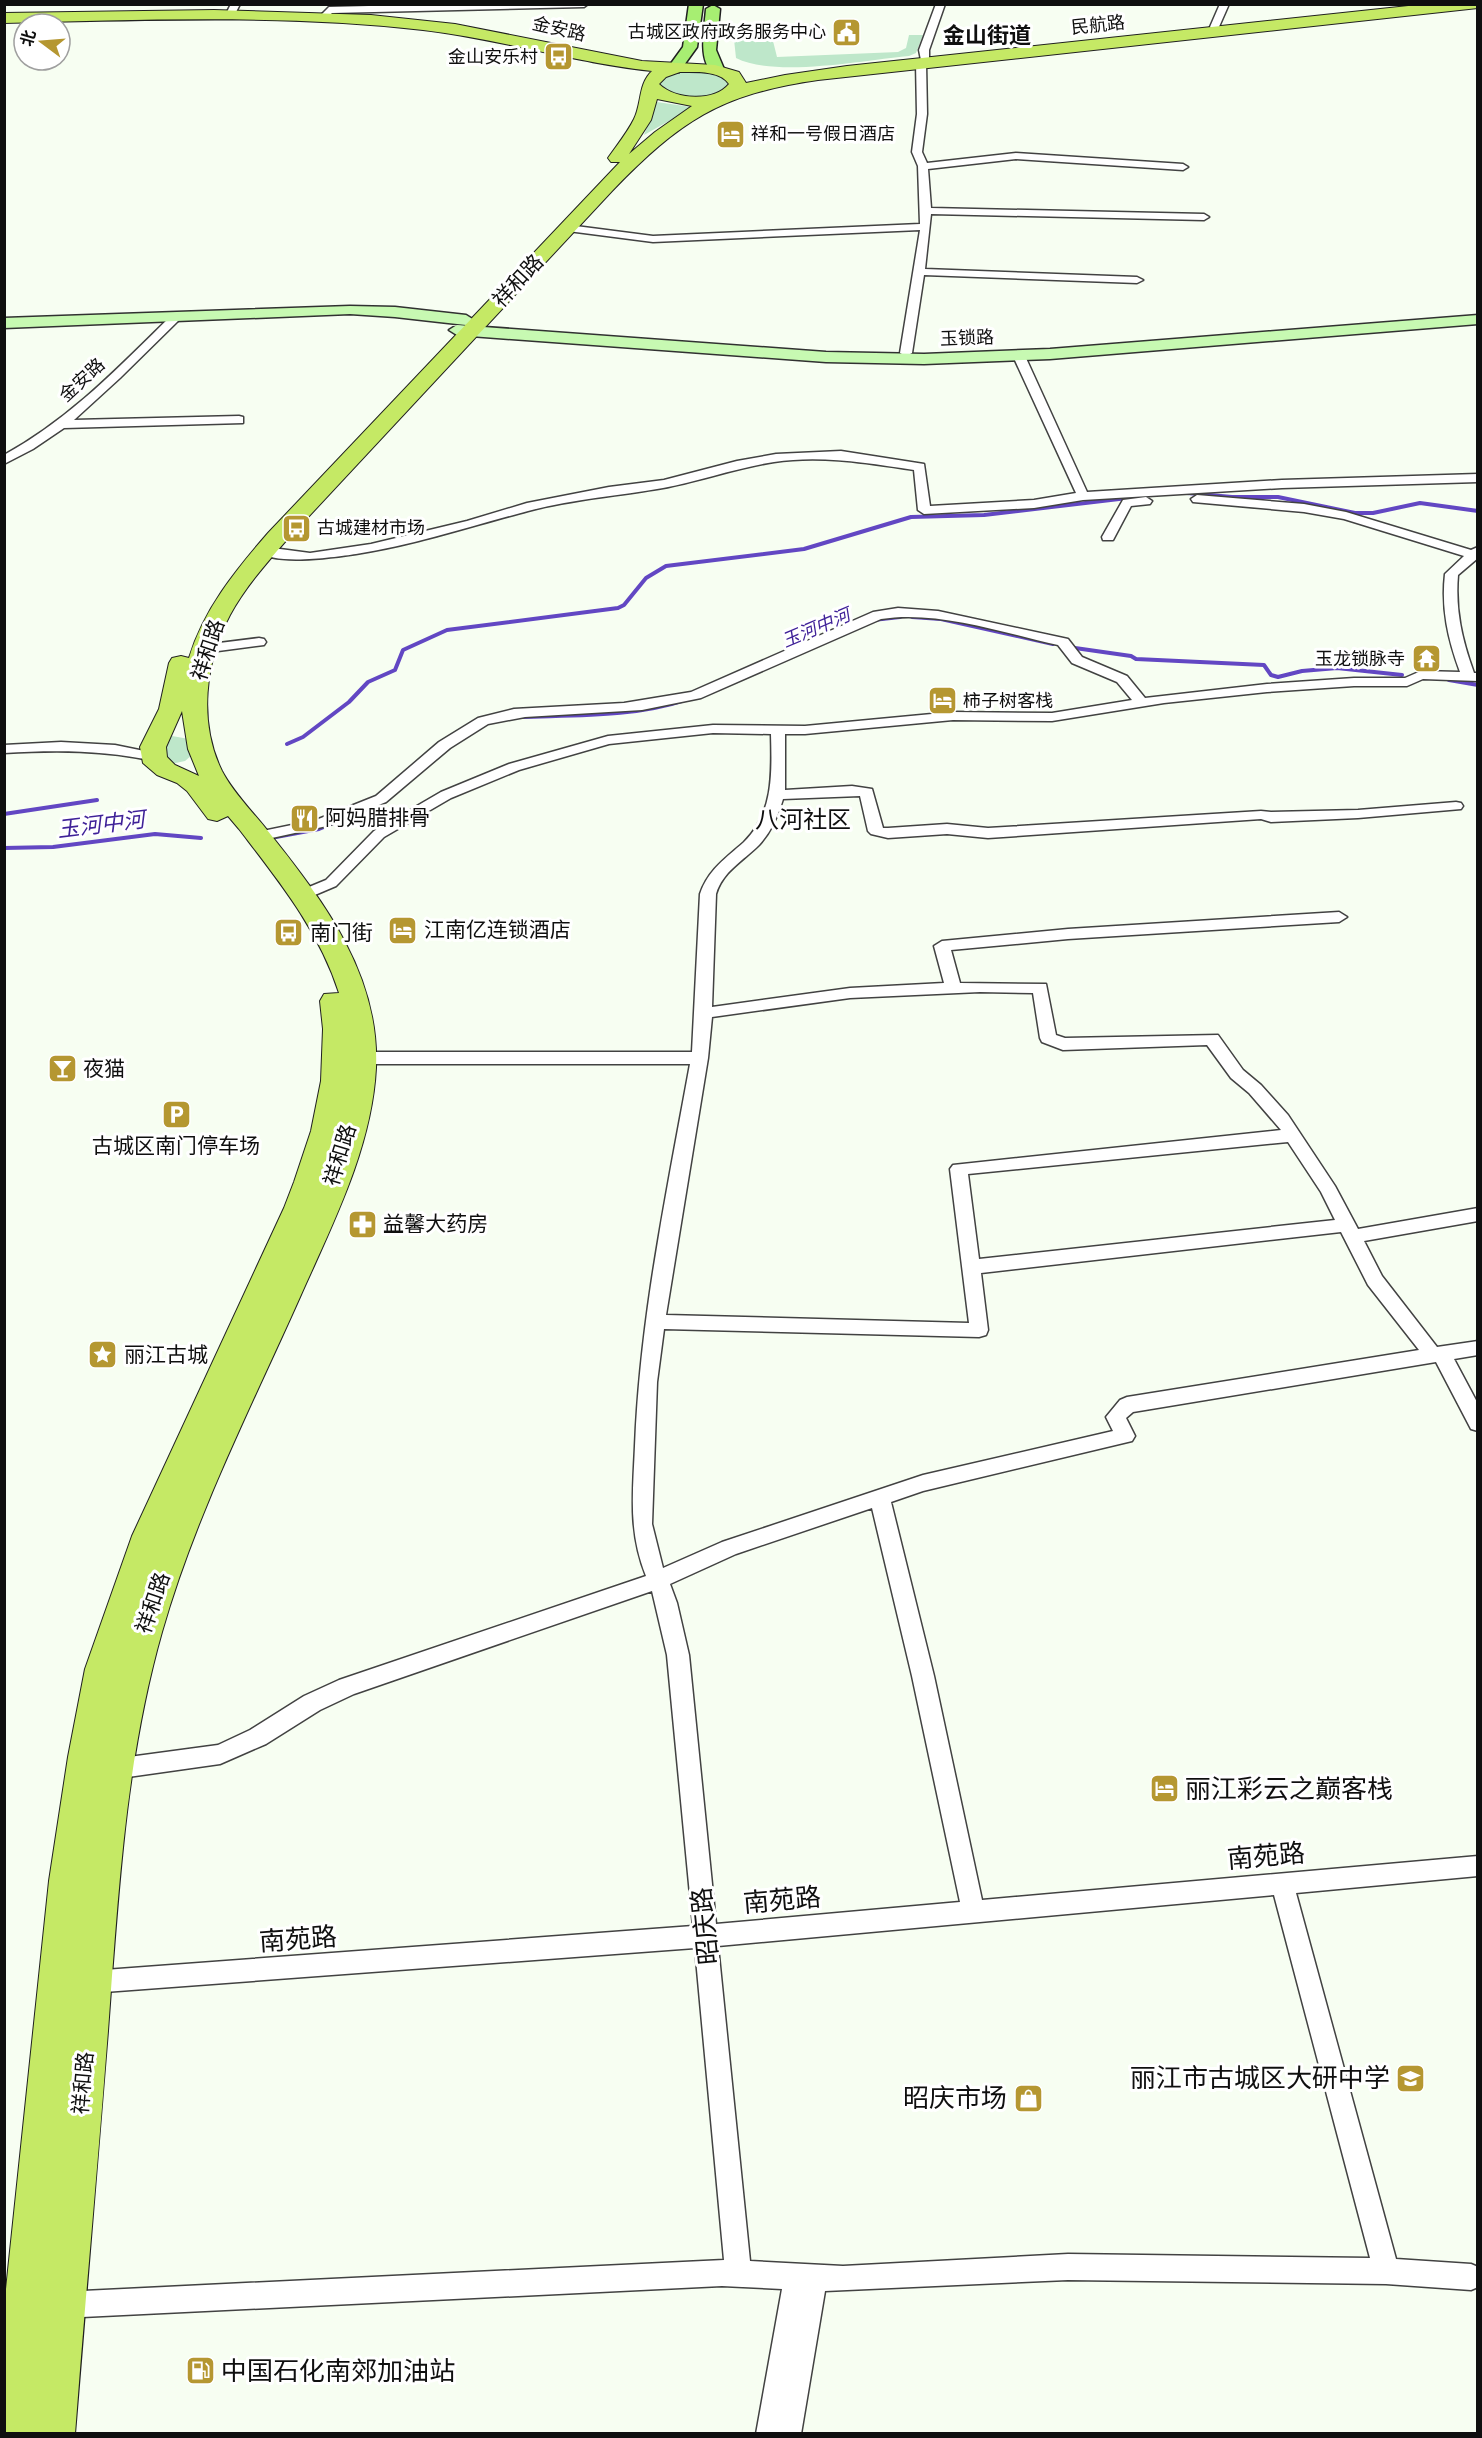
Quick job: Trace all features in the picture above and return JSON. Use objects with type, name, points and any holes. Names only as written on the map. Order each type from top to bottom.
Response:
[{"type":"highway","name":"民航路","points":[[726,96],[805,77],[923,60],[1429,4]]},
{"type":"highway","name":"民航路","points":[[717,69],[793,71],[923,60],[1476,4]]},
{"type":"highway","name":"金安路","points":[[4,20],[234,9],[328,10],[459,29],[628,64],[674,69],[694,67],[717,69]]},
{"type":"highway","name":"金安路","points":[[4,20],[241,18],[386,25],[517,44],[630,70],[651,85],[660,95],[680,100],[705,100],[726,96]]},
{"type":"highway","points":[[651,85],[659,74],[674,69]]},
{"type":"highway","points":[[717,69],[728,73],[738,81],[737,87],[726,96]]},
{"type":"highway","name":"祥和路","points":[[51,2433],[100,1878],[114,1769],[132,1670],[157,1590],[188,1510],[323,1210],[349,1128],[361,1075],[358,1016],[347,969],[303,895],[214,780],[205,760],[197,730],[195,690],[203,649],[226,601],[265,551],[620,155],[644,116],[651,85]]},
{"type":"highway","name":"祥和路","points":[[15,2433],[69,1881],[87,1757],[104,1669],[150,1536],[300,1208],[324,1137],[339,1075],[337,1018],[327,974],[292,910],[196,786],[156,763],[156,746],[171,709],[187,644],[201,614],[219,586],[261,535],[655,140],[726,96]]},
{"type":"highway","points":[[156,746],[177,730],[197,730]]},
{"type":"highway","points":[[175,773],[191,770],[205,760]]},
{"type":"main road","points":[[674,69],[690,47],[696,4]]},
{"type":"main road","points":[[714,4],[710,50],[717,69]]},
{"type":"street","points":[[328,10],[584,4]]},
{"type":"street","points":[[906,353],[926,211],[923,166],[917,152],[922,114],[923,60],[924,50],[940,4]]},
{"type":"street","points":[[1215,27],[1225,4]]},
{"type":"street","points":[[923,166],[958,164],[989,156],[1016,156],[1183,167]]},
{"type":"street","points":[[926,211],[1204,217]]},
{"type":"street","points":[[568,228],[653,239],[925,227]]},
{"type":"street","points":[[919,272],[1137,280]]},
{"type":"street","points":[[4,323],[366,310],[467,326]]},
{"type":"street","name":"玉锁路","points":[[467,326],[827,351],[906,353],[1047,348],[1478,313]]},
{"type":"street","name":"金安路","points":[[4,460],[62,424],[86,404],[176,316]]},
{"type":"street","name":"玉锁路","points":[[467,326],[826,357],[924,359],[1020,356],[1478,319]]},
{"type":"street","points":[[1020,356],[1083,496]]},
{"type":"street","points":[[62,424],[239,420]]},
{"type":"street","points":[[265,551],[310,557],[371,548],[471,524],[527,507],[609,491],[664,484],[757,461],[805,455],[841,455],[920,466],[924,510],[1034,504],[1083,496],[1282,484],[1478,478]]},
{"type":"street","points":[[1108,537],[1127,503],[1197,498],[1304,508],[1346,516],[1475,553]]},
{"type":"street","points":[[1473,676],[1463,661],[1450,623],[1449,595],[1452,574],[1475,553]]},
{"type":"street","points":[[258,836],[318,826],[367,806],[381,798],[464,730],[482,721],[513,714],[641,706],[688,697],[713,689],[878,615],[898,612],[938,615],[1063,642],[1077,660],[1122,679],[1142,702]]},
{"type":"street","points":[[203,649],[259,642]]},
{"type":"street","points":[[1463,661],[1478,654]]},
{"type":"street","points":[[303,895],[331,883],[379,834],[446,795],[514,766],[608,740],[713,729],[805,730],[953,716],[1052,717],[1142,702],[1299,685],[1407,682],[1421,675],[1473,676]]},
{"type":"street","points":[[778,729],[778,795],[852,790],[867,792],[876,831],[888,833],[938,829],[988,833],[1250,815],[1271,817],[1358,814],[1455,806]]},
{"type":"street","points":[[4,749],[87,745],[123,750],[156,746]]},
{"type":"street","name":"昭庆路","points":[[738,2274],[678,1655],[667,1603],[656,1581],[642,1524],[647,1382],[664,1254],[700,1058],[705,1013],[710,887],[721,871],[758,837],[771,816],[778,795]]},
{"type":"street","points":[[953,988],[942,946],[1068,934],[1339,917]]},
{"type":"street","points":[[705,1013],[850,993],[953,988],[1040,988],[1048,1038],[1063,1044],[1212,1039],[1238,1074],[1271,1106],[1293,1136],[1329,1190],[1375,1280],[1437,1354],[1478,1424]]},
{"type":"street","points":[[361,1058],[700,1058]]},
{"type":"street","points":[[655,1323],[979,1330],[959,1169],[1293,1136]]},
{"type":"street","points":[[971,1267],[1350,1231],[1478,1214]]},
{"type":"street","points":[[114,1769],[220,1754],[258,1737],[312,1703],[347,1686],[656,1581],[729,1548],[923,1483],[1125,1436],[1116,1417],[1127,1405],[1478,1348]]},
{"type":"street","points":[[880,1498],[923,1676],[973,1911]]},
{"type":"street","name":"南苑路","points":[[91,1982],[585,1947],[1478,1866]]},
{"type":"street","points":[[1282,1883],[1386,2271]]},
{"type":"street","points":[[62,2305],[738,2274],[843,2279],[1068,2267],[1386,2271],[1471,2277]]},
{"type":"street","points":[[769,2433],[806,2277]]},
{"type":"street","points":[[787,2433],[806,2277]]},
{"type":"green space","points":[[770,29],[777,57],[898,52],[906,48],[909,35],[923,35],[916,53],[909,56],[845,64],[773,67],[753,64],[736,58],[733,30]]},
{"type":"green space","points":[[696,70],[725,76],[731,87],[712,95],[696,98],[680,96],[660,89],[659,83],[667,76]]},
{"type":"green space","points":[[657,102],[691,107],[692,108],[644,135]]},
{"type":"green space","points":[[172,736],[189,739],[192,755],[185,761],[171,764],[161,746]]},
{"type":"waterway","points":[[1187,493],[1232,497],[1278,497],[1355,513],[1373,513],[1420,503],[1478,511]]},
{"type":"waterway","points":[[287,744],[303,737],[349,702],[368,682],[395,670],[403,650],[447,630],[618,608],[624,605],[646,578],[666,566],[804,549],[911,517],[984,515],[1136,497]]},
{"type":"waterway","name":"玉河中河","points":[[873,620],[900,617]]},
{"type":"waterway","name":"玉河中河","points":[[912,617],[941,619],[1053,644]]},
{"type":"waterway","name":"玉河中河","points":[[1068,647],[1131,656],[1136,659],[1264,665],[1271,675],[1278,677],[1302,671],[1337,668],[1402,675]]},
{"type":"waterway","name":"玉河中河","points":[[1449,680],[1478,685]]},
{"type":"waterway","name":"玉河中河","points":[[522,717],[627,712],[688,699]]},
{"type":"waterway","points":[[4,814],[97,800]]},
{"type":"waterway","name":"玉河中河","points":[[276,837],[319,829],[360,812]]},
{"type":"waterway","name":"玉河中河","points":[[4,848],[53,847],[155,834],[201,838]]},
{"type":"place","name":"古城区政府政务服务中心","points":[[847,32]]},
{"type":"place","name":"金山安乐村","points":[[559,57]]},
{"type":"place","name":"祥和一号假日酒店","points":[[730,134]]},
{"type":"place","name":"古城建材市场","points":[[296,528]]},
{"type":"place","name":"玉龙锁脉寺","points":[[1426,659]]},
{"type":"place","name":"柿子树客栈","points":[[942,701]]},
{"type":"place","name":"阿妈腊排骨","points":[[304,818]]},
{"type":"place","name":"江南亿连锁酒店","points":[[403,930]]},
{"type":"place","name":"南门街","points":[[289,933]]},
{"type":"place","name":"夜猫","points":[[62,1069]]},
{"type":"place","name":"古城区南门停车场","points":[[176,1115]]},
{"type":"place","name":"益馨大药房","points":[[362,1224]]},
{"type":"place","name":"丽江古城","points":[[103,1355]]},
{"type":"place","name":"丽江彩云之巅客栈","points":[[1164,1789]]},
{"type":"place","name":"丽江市古城区大研中学","points":[[1411,2078]]},
{"type":"place","name":"昭庆市场","points":[[1028,2098]]},
{"type":"place","name":"中国石化南郊加油站","points":[[200,2371]]},
{"type":"district","name":"金山街道","points":[[987,35]]},
{"type":"district","name":"八河社区","points":[[803,820]]}]
